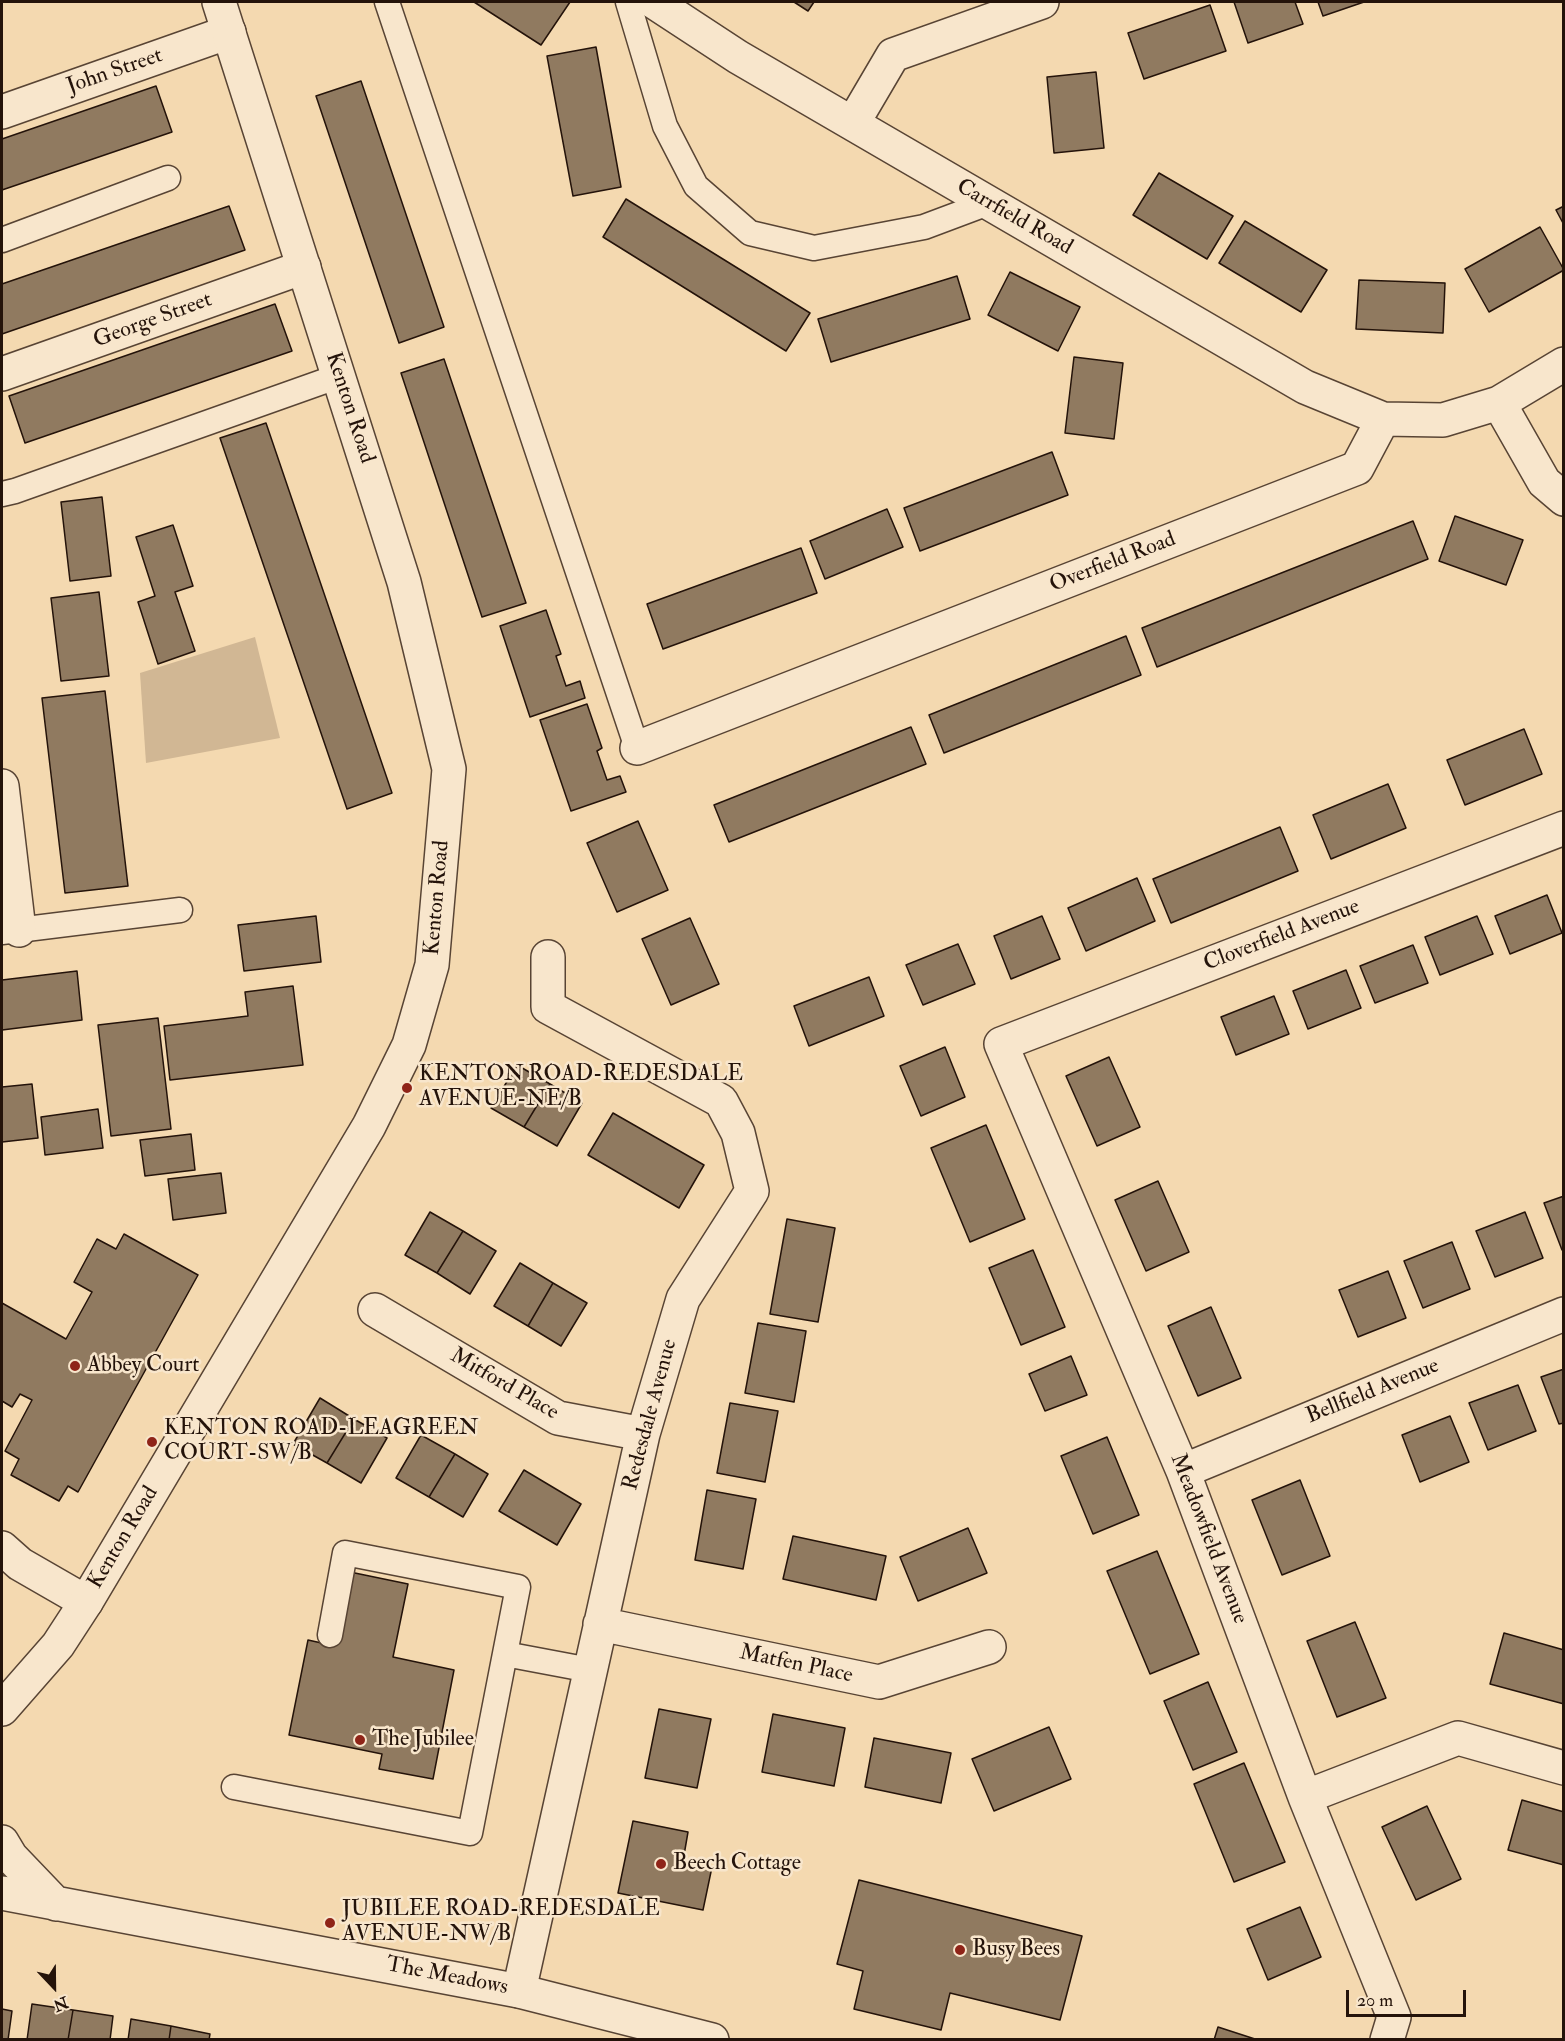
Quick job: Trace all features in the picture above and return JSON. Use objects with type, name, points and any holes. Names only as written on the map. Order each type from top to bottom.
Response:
[{"type":"street","name":"Kenton Road","points":[[2,1709],[58,1645],[86,1602],[369,1126],[409,1045],[432,965],[449,769],[404,582],[219,2]]},
{"type":"street","name":"Carrfield Road","points":[[654,2],[738,57],[1305,387],[1383,419]]},
{"type":"street","points":[[852,123],[893,55],[1042,2]]},
{"type":"street","name":"John Street","points":[[2,112],[230,32]]},
{"type":"street","name":"George Street","points":[[2,374],[304,267]]},
{"type":"street","points":[[1383,419],[1443,420],[1499,402],[1563,364]]},
{"type":"street","points":[[1499,402],[1544,482],[1563,499]]},
{"type":"street","name":"Overfield Road","points":[[637,748],[1358,468],[1383,419]]},
{"type":"street","points":[[2,786],[10,931]]},
{"type":"street","name":"Cloverfield Avenue","points":[[1001,1044],[1563,828]]},
{"type":"street","name":"Redesdale Avenue","points":[[519,1991],[643,1434],[683,1299],[752,1191],[738,1133],[721,1101],[548,1006],[548,957]]},
{"type":"street","name":"Meadowfield Avenue","points":[[1001,1044],[1183,1471],[1305,1797],[1394,2017],[1387,2040]]},
{"type":"street","name":"Mitford Place","points":[[375,1310],[558,1418],[643,1434]]},
{"type":"street","name":"Bellfield Avenue","points":[[1183,1471],[1563,1314]]},
{"type":"street","points":[[2,1548],[20,1564],[86,1602]]},
{"type":"street","name":"Matfen Place","points":[[600,1624],[879,1682],[989,1647]]},
{"type":"street","points":[[1305,1797],[1458,1738],[1563,1768]]},
{"type":"street","points":[[2,1842],[11,1857],[56,1904]]},
{"type":"street","name":"The Meadows","points":[[2,1893],[519,1991],[712,2040]]},
{"type":"lane","points":[[387,2],[637,748]]},
{"type":"lane","points":[[628,2],[665,126],[696,186],[750,233],[814,248],[924,227],[988,203]]},
{"type":"lane","points":[[2,240],[168,178]]},
{"type":"lane","points":[[2,494],[339,376]]},
{"type":"lane","points":[[10,931],[180,910]]},
{"type":"lane","points":[[234,1787],[470,1833],[518,1587],[345,1553],[330,1635]]},
{"type":"lane","points":[[505,1654],[590,1670]]},
{"type":"shaded area","points":[[255,637],[280,738],[146,763],[140,673]]},
{"type":"building","points":[[474,2],[570,2],[541,45]]},
{"type":"building","points":[[794,2],[814,2],[808,11]]},
{"type":"building","points":[[1234,2],[1295,2],[1303,24],[1248,43]]},
{"type":"building","points":[[1318,2],[1364,2],[1323,16]]},
{"type":"building","points":[[1210,5],[1226,51],[1144,79],[1128,33]]},
{"type":"building","points":[[596,47],[621,187],[573,196],[547,56]]},
{"type":"building","points":[[1096,72],[1104,148],[1054,153],[1047,77]]},
{"type":"building","points":[[361,81],[444,327],[399,343],[316,96]]},
{"type":"building","points":[[156,86],[172,132],[2,190],[2,139]]},
{"type":"building","points":[[1159,173],[1233,216],[1207,259],[1133,215]]},
{"type":"building","points":[[626,199],[810,313],[786,351],[603,237]]},
{"type":"building","points":[[229,206],[245,250],[2,334],[2,284]]},
{"type":"building","points":[[1564,206],[1564,225],[1556,210]]},
{"type":"building","points":[[1245,221],[1327,270],[1301,312],[1219,263]]},
{"type":"building","points":[[1540,227],[1564,270],[1489,312],[1465,269]]},
{"type":"building","points":[[1010,272],[1080,307],[1058,351],[988,315]]},
{"type":"building","points":[[957,276],[970,319],[831,362],[818,319]]},
{"type":"building","points":[[1359,280],[1445,283],[1443,333],[1356,329]]},
{"type":"building","points":[[275,304],[292,351],[25,443],[9,396]]},
{"type":"building","points":[[1074,357],[1123,363],[1114,439],[1065,433]]},
{"type":"building","points":[[444,359],[526,603],[482,617],[401,373]]},
{"type":"building","points":[[266,423],[392,793],[347,809],[220,438]]},
{"type":"building","points":[[1052,452],[1068,495],[920,551],[904,508]]},
{"type":"building","points":[[102,497],[111,576],[70,581],[61,502]]},
{"type":"building","points":[[887,509],[903,547],[825,579],[810,541]]},
{"type":"building","points":[[1455,516],[1523,540],[1506,585],[1439,561]]},
{"type":"building","points":[[1413,521],[1428,559],[1157,667],[1142,628]]},
{"type":"building","points":[[173,525],[193,586],[175,592],[195,651],[158,664],[138,602],[155,596],[136,537]]},
{"type":"building","points":[[801,548],[817,593],[663,649],[647,604]]},
{"type":"building","points":[[99,592],[109,676],[61,681],[51,598]]},
{"type":"building","points":[[546,610],[561,654],[556,656],[566,686],[580,681],[585,698],[530,717],[500,626]]},
{"type":"building","points":[[1126,636],[1141,675],[944,753],[929,715]]},
{"type":"building","points":[[105,691],[128,886],[65,893],[42,698]]},
{"type":"building","points":[[587,704],[602,748],[597,751],[607,780],[620,776],[626,792],[571,811],[540,720]]},
{"type":"building","points":[[911,727],[926,764],[729,842],[714,805]]},
{"type":"building","points":[[1524,729],[1542,774],[1465,805],[1447,760]]},
{"type":"building","points":[[1388,784],[1406,828],[1331,859],[1313,815]]},
{"type":"building","points":[[638,821],[668,890],[617,912],[587,843]]},
{"type":"building","points":[[1280,827],[1298,871],[1171,923],[1153,879]]},
{"type":"building","points":[[1137,878],[1155,921],[1086,951],[1068,908]]},
{"type":"building","points":[[1547,895],[1562,933],[1510,954],[1495,916]]},
{"type":"building","points":[[316,916],[321,962],[244,971],[238,925]]},
{"type":"building","points":[[1042,916],[1060,959],[1011,979],[994,936]]},
{"type":"building","points":[[1477,916],[1493,954],[1440,975],[1425,937]]},
{"type":"building","points":[[690,918],[719,984],[671,1005],[642,939]]},
{"type":"building","points":[[958,944],[975,984],[923,1005],[906,965]]},
{"type":"building","points":[[1413,945],[1428,983],[1375,1003],[1360,966]]},
{"type":"building","points":[[1346,970],[1361,1008],[1308,1029],[1293,991]]},
{"type":"building","points":[[77,971],[82,1020],[2,1030],[2,980]]},
{"type":"building","points":[[869,977],[884,1016],[809,1046],[794,1006]]},
{"type":"building","points":[[293,986],[303,1065],[170,1080],[164,1026],[248,1016],[245,992]]},
{"type":"building","points":[[1274,996],[1289,1034],[1236,1055],[1221,1017]]},
{"type":"building","points":[[158,1018],[171,1129],[111,1136],[98,1025]]},
{"type":"building","points":[[945,1047],[965,1097],[921,1116],[900,1066]]},
{"type":"building","points":[[1109,1057],[1140,1127],[1097,1146],[1066,1076]]},
{"type":"building","points":[[517,1065],[550,1084],[524,1127],[491,1108]]},
{"type":"building","points":[[32,1084],[38,1138],[2,1142],[2,1087]]},
{"type":"building","points":[[550,1084],[582,1103],[557,1146],[524,1127]]},
{"type":"building","points":[[98,1109],[103,1148],[45,1155],[41,1117]]},
{"type":"building","points":[[613,1113],[704,1165],[679,1208],[588,1155]]},
{"type":"building","points":[[986,1125],[1025,1219],[970,1242],[931,1148]]},
{"type":"building","points":[[191,1134],[195,1170],[145,1176],[140,1140]]},
{"type":"building","points":[[221,1173],[226,1213],[173,1220],[168,1179]]},
{"type":"building","points":[[1158,1181],[1189,1252],[1146,1271],[1115,1200]]},
{"type":"building","points":[[1564,1196],[1564,1250],[1562,1250],[1544,1203]]},
{"type":"building","points":[[430,1212],[463,1231],[437,1273],[405,1255]]},
{"type":"building","points":[[1525,1212],[1543,1258],[1495,1277],[1476,1231]]},
{"type":"building","points":[[787,1219],[835,1228],[818,1322],[770,1314]]},
{"type":"building","points":[[463,1231],[496,1251],[470,1294],[437,1273]]},
{"type":"building","name":"Abbey Court","points":[[124,1234],[198,1275],[78,1492],[68,1486],[59,1501],[11,1475],[19,1459],[5,1451],[32,1400],[20,1394],[12,1407],[2,1401],[2,1303],[66,1339],[92,1292],[74,1282],[97,1239],[116,1249]]},
{"type":"building","points":[[1452,1242],[1470,1289],[1423,1308],[1404,1261]]},
{"type":"building","points":[[1033,1250],[1065,1327],[1021,1345],[989,1268]]},
{"type":"building","points":[[520,1263],[553,1283],[528,1326],[494,1306]]},
{"type":"building","points":[[1388,1271],[1406,1318],[1358,1337],[1339,1290]]},
{"type":"building","points":[[553,1283],[587,1303],[561,1346],[528,1326]]},
{"type":"building","points":[[1211,1307],[1241,1378],[1198,1396],[1168,1326]]},
{"type":"building","points":[[758,1323],[806,1331],[794,1402],[745,1393]]},
{"type":"building","points":[[1071,1356],[1087,1395],[1045,1411],[1029,1374]]},
{"type":"building","points":[[1564,1369],[1564,1423],[1559,1424],[1541,1377]]},
{"type":"building","points":[[1518,1385],[1536,1431],[1488,1450],[1469,1403]]},
{"type":"building","points":[[320,1398],[354,1419],[327,1463],[293,1444]]},
{"type":"building","points":[[730,1403],[778,1411],[765,1482],[717,1473]]},
{"type":"building","points":[[1450,1416],[1469,1462],[1420,1482],[1402,1435]]},
{"type":"building","points":[[354,1419],[387,1438],[361,1483],[327,1463]]},
{"type":"building","points":[[421,1435],[455,1454],[429,1497],[396,1478]]},
{"type":"building","points":[[1107,1437],[1139,1515],[1093,1534],[1061,1456]]},
{"type":"building","points":[[455,1454],[488,1474],[463,1517],[429,1497]]},
{"type":"building","points":[[524,1470],[581,1504],[557,1545],[499,1511]]},
{"type":"building","points":[[1300,1480],[1330,1556],[1282,1575],[1252,1500]]},
{"type":"building","points":[[707,1490],[756,1499],[743,1569],[695,1560]]},
{"type":"building","points":[[968,1528],[987,1573],[918,1601],[900,1557]]},
{"type":"building","points":[[793,1536],[886,1556],[876,1600],[783,1579]]},
{"type":"building","points":[[1157,1551],[1199,1654],[1150,1674],[1107,1571]]},
{"type":"building","points":[[350,1572],[408,1584],[393,1657],[454,1670],[433,1779],[379,1769],[382,1754],[289,1735],[308,1640],[335,1646]]},
{"type":"building","points":[[1355,1622],[1386,1698],[1337,1717],[1307,1641]]},
{"type":"building","points":[[1504,1633],[1564,1650],[1564,1704],[1490,1684]]},
{"type":"building","points":[[1208,1682],[1237,1752],[1193,1770],[1164,1701]]},
{"type":"building","points":[[659,1709],[711,1719],[697,1788],[645,1778]]},
{"type":"building","points":[[773,1714],[845,1728],[834,1786],[762,1772]]},
{"type":"building","points":[[1049,1727],[1071,1779],[994,1811],[972,1759]]},
{"type":"building","points":[[874,1738],[951,1753],[941,1803],[865,1787]]},
{"type":"building","points":[[1244,1763],[1285,1862],[1234,1882],[1194,1784]]},
{"type":"building","points":[[1522,1800],[1564,1812],[1564,1865],[1508,1850]]},
{"type":"building","points":[[1427,1806],[1461,1879],[1416,1900],[1382,1827]]},
{"type":"building","name":"Beech Cottage","points":[[633,1821],[688,1832],[683,1861],[712,1867],[703,1910],[618,1893]]},
{"type":"building","name":"Busy Bees","points":[[859,1880],[1082,1936],[1060,2020],[950,1993],[941,2030],[854,2009],[863,1971],[837,1964]]},
{"type":"building","points":[[1300,1907],[1321,1957],[1268,1980],[1247,1929]]},
{"type":"building","points":[[32,2004],[73,2010],[68,2040],[27,2040]]},
{"type":"building","points":[[2,2009],[12,2011],[8,2040],[2,2040]]},
{"type":"building","points":[[73,2010],[113,2016],[110,2040],[68,2040]]},
{"type":"building","points":[[131,2019],[171,2026],[169,2040],[128,2040]]},
{"type":"building","points":[[171,2026],[210,2034],[209,2040],[169,2040]]},
{"type":"building","points":[[1218,2027],[1258,2040],[1214,2040]]},
{"type":"place","name":"KENTON ROAD-REDESDALE AVENUE-NE/B","points":[[407,1088]]},
{"type":"place","name":"Abbey Court","points":[[75,1366]]},
{"type":"place","name":"KENTON ROAD-LEAGREEN COURT-SW/B","points":[[152,1442]]},
{"type":"place","name":"The Jubilee","points":[[360,1740]]},
{"type":"place","name":"Beech Cottage","points":[[661,1864]]},
{"type":"place","name":"JUBILEE ROAD-REDESDALE AVENUE-NW/B","points":[[330,1923]]},
{"type":"place","name":"Busy Bees","points":[[960,1950]]}]
